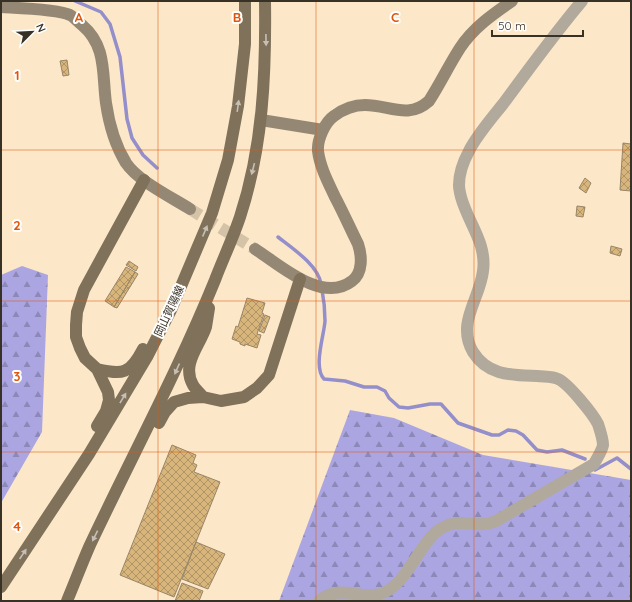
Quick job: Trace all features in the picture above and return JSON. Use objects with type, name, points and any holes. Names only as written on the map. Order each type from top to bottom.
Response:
[{"type":"main road","name":"岡山賀陽線","points":[[1,587],[74,477],[147,358],[171,310],[212,212],[228,160],[238,106],[245,44],[245,1]]},
{"type":"main road","points":[[67,601],[90,546],[171,382],[200,319],[240,218],[254,164],[260,120],[266,49],[265,1]]},
{"type":"main road","points":[[74,477],[85,446],[106,411],[109,400],[108,392],[96,369],[85,358],[76,337],[77,312],[84,290],[144,180]]},
{"type":"main road","points":[[96,369],[117,373],[126,371],[139,358],[180,274],[197,248]]},
{"type":"main road","points":[[103,519],[120,500],[165,412],[174,402],[188,398],[203,397],[221,401],[244,397],[257,388],[269,375],[300,279]]},
{"type":"main road","points":[[203,397],[193,386],[189,377],[189,369],[192,356],[205,327],[214,283]]},
{"type":"street","points":[[256,249],[300,279],[323,287],[342,287],[353,280],[358,275],[361,261],[358,244],[324,172],[318,150],[323,130],[328,121],[338,113],[349,108],[365,105],[408,111],[422,108],[429,101],[460,47],[475,30],[495,12],[512,1]]},
{"type":"street","points":[[319,601],[332,593],[343,592],[370,595],[388,591],[401,578],[434,534],[442,528],[452,523],[466,522],[478,525],[496,521],[594,464],[599,455],[603,445],[601,432],[597,423],[565,383],[552,377],[505,374],[492,370],[480,362],[473,351],[468,341],[466,330],[483,272],[483,249],[480,239],[463,204],[458,186],[461,169],[470,149],[539,55],[582,1]]},
{"type":"street","points":[[1,7],[70,15],[86,28],[96,41],[103,61],[106,102],[111,128],[119,149],[127,164],[144,180],[190,209]]},
{"type":"street","points":[[260,120],[323,130]]},
{"type":"green space","points":[[22,266],[48,275],[42,432],[1,503],[1,275]]},
{"type":"green space","points":[[350,410],[394,418],[483,455],[631,480],[631,601],[279,601]]},
{"type":"building","points":[[67,60],[69,75],[63,76],[60,61]]},
{"type":"building","points":[[623,143],[631,144],[631,191],[620,190]]},
{"type":"building","points":[[585,178],[591,183],[586,193],[579,188]]},
{"type":"building","points":[[577,206],[585,207],[583,217],[576,216]]},
{"type":"building","points":[[611,246],[622,249],[620,256],[610,253]]},
{"type":"building","points":[[129,261],[138,267],[136,271],[126,265]]},
{"type":"building","points":[[126,267],[135,272],[114,307],[105,301]]},
{"type":"building","points":[[135,272],[138,274],[117,308],[114,307]]},
{"type":"building","points":[[247,298],[265,303],[262,313],[264,314],[257,334],[261,335],[257,348],[245,344],[245,346],[232,339],[236,326],[238,327]]},
{"type":"building","points":[[265,315],[270,317],[264,333],[259,331]]},
{"type":"building","points":[[172,445],[196,455],[193,463],[197,465],[194,472],[220,482],[174,597],[120,575]]},
{"type":"building","points":[[196,542],[225,554],[208,589],[182,579]]},
{"type":"building","points":[[182,583],[203,591],[199,601],[175,601]]},
{"type":"waterway","points":[[75,1],[101,12],[110,24],[120,57],[127,119],[132,138],[143,155],[157,168]]},
{"type":"waterway","points":[[278,237],[310,264],[319,277],[321,284]]},
{"type":"waterway","points":[[322,290],[325,321],[319,367],[324,379],[345,381],[364,387],[377,387],[385,391],[389,398],[399,407],[408,408],[430,404],[441,404],[458,423],[492,435],[499,435],[508,430],[516,431],[523,435],[537,450],[547,452],[562,450],[585,459]]},
{"type":"waterway","points":[[595,470],[617,458],[631,469]]},
{"type":"tunnel","points":[[190,209],[255,249]]}]
